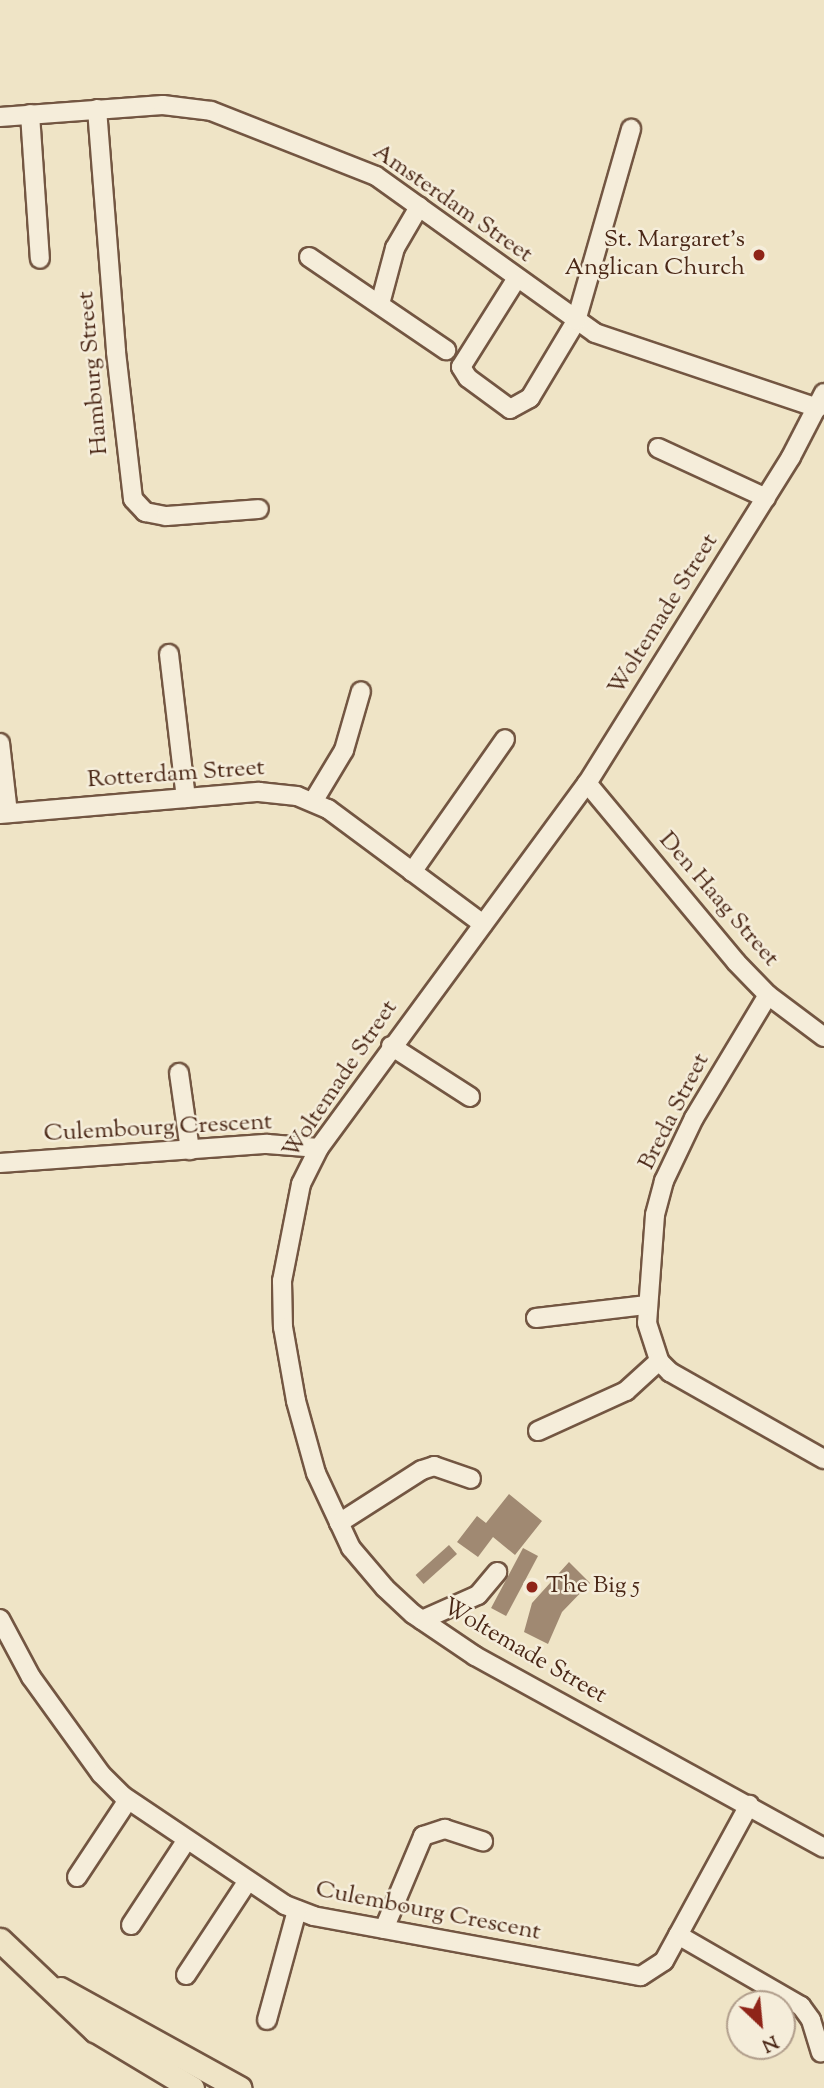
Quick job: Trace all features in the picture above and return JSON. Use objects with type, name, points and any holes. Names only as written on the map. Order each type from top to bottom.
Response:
[{"type":"main road","points":[[0,1940],[95,2030],[192,2088]]},
{"type":"main road","points":[[44,1981],[239,2088]]},
{"type":"street","name":"Amsterdam Street","points":[[0,117],[163,105],[211,111],[357,166],[419,207],[576,321],[606,337],[821,400]]},
{"type":"street","name":"Hamburg Street","points":[[97,109],[128,483],[135,503],[145,512],[166,516],[259,509]]},
{"type":"street","points":[[30,114],[40,259]]},
{"type":"street","points":[[517,278],[461,367],[506,407],[519,408],[530,398],[576,321],[631,128]]},
{"type":"street","points":[[380,304],[395,248],[419,207]]},
{"type":"street","points":[[309,257],[446,350]]},
{"type":"street","name":"Woltemade Street","points":[[821,400],[766,498],[587,783],[318,1148],[301,1184],[291,1220],[282,1281],[283,1327],[296,1401],[316,1474],[351,1548],[385,1588],[422,1620],[508,1675],[824,1848]]},
{"type":"street","points":[[658,448],[766,498]]},
{"type":"street","points":[[169,654],[186,798]]},
{"type":"street","points":[[314,800],[344,750],[361,691]]},
{"type":"street","points":[[412,872],[505,739]]},
{"type":"street","points":[[0,743],[4,813]]},
{"type":"street","name":"Den Haag Street","points":[[587,783],[768,995],[824,1037]]},
{"type":"street","name":"Rotterdam Street","points":[[4,813],[281,792],[314,800],[483,924]]},
{"type":"street","name":"Breda Street","points":[[659,1361],[651,1343],[647,1305],[655,1215],[664,1181],[694,1118],[768,995]]},
{"type":"street","points":[[391,1046],[470,1097]]},
{"type":"street","points":[[179,1073],[190,1150]]},
{"type":"street","name":"Culembourg Crescent","points":[[0,1163],[267,1144],[318,1148]]},
{"type":"street","points":[[536,1318],[647,1305]]},
{"type":"street","points":[[538,1431],[626,1391],[659,1361],[691,1385],[824,1459]]},
{"type":"street","points":[[339,1523],[434,1466],[471,1479]]},
{"type":"street","points":[[422,1620],[478,1595],[497,1572]]},
{"type":"street","name":"Culembourg Crescent","points":[[0,1619],[31,1677],[101,1774],[128,1800],[186,1841],[247,1882],[297,1910],[628,1976],[658,1968],[749,1805]]},
{"type":"street","points":[[77,1877],[128,1800]]},
{"type":"street","points":[[384,1929],[423,1836],[445,1829],[483,1841]]},
{"type":"street","points":[[131,1925],[186,1841]]},
{"type":"street","points":[[187,1975],[247,1882]]},
{"type":"street","points":[[267,2020],[297,1910]]},
{"type":"street","points":[[678,1935],[802,2006],[811,2020],[821,2052]]},
{"type":"building","points":[[509,1494],[542,1521],[515,1555],[493,1537],[478,1557],[457,1542],[477,1516],[486,1523]]},
{"type":"building","points":[[449,1545],[457,1554],[424,1584],[416,1575]]},
{"type":"building","points":[[523,1548],[538,1556],[506,1616],[491,1608]]},
{"type":"building","points":[[569,1562],[590,1583],[562,1612],[548,1644],[524,1632],[532,1603]]},
{"type":"place","name":"St. Margaret's Anglican Church","points":[[759,255]]},
{"type":"place","name":"The Big 5","points":[[532,1587]]}]
